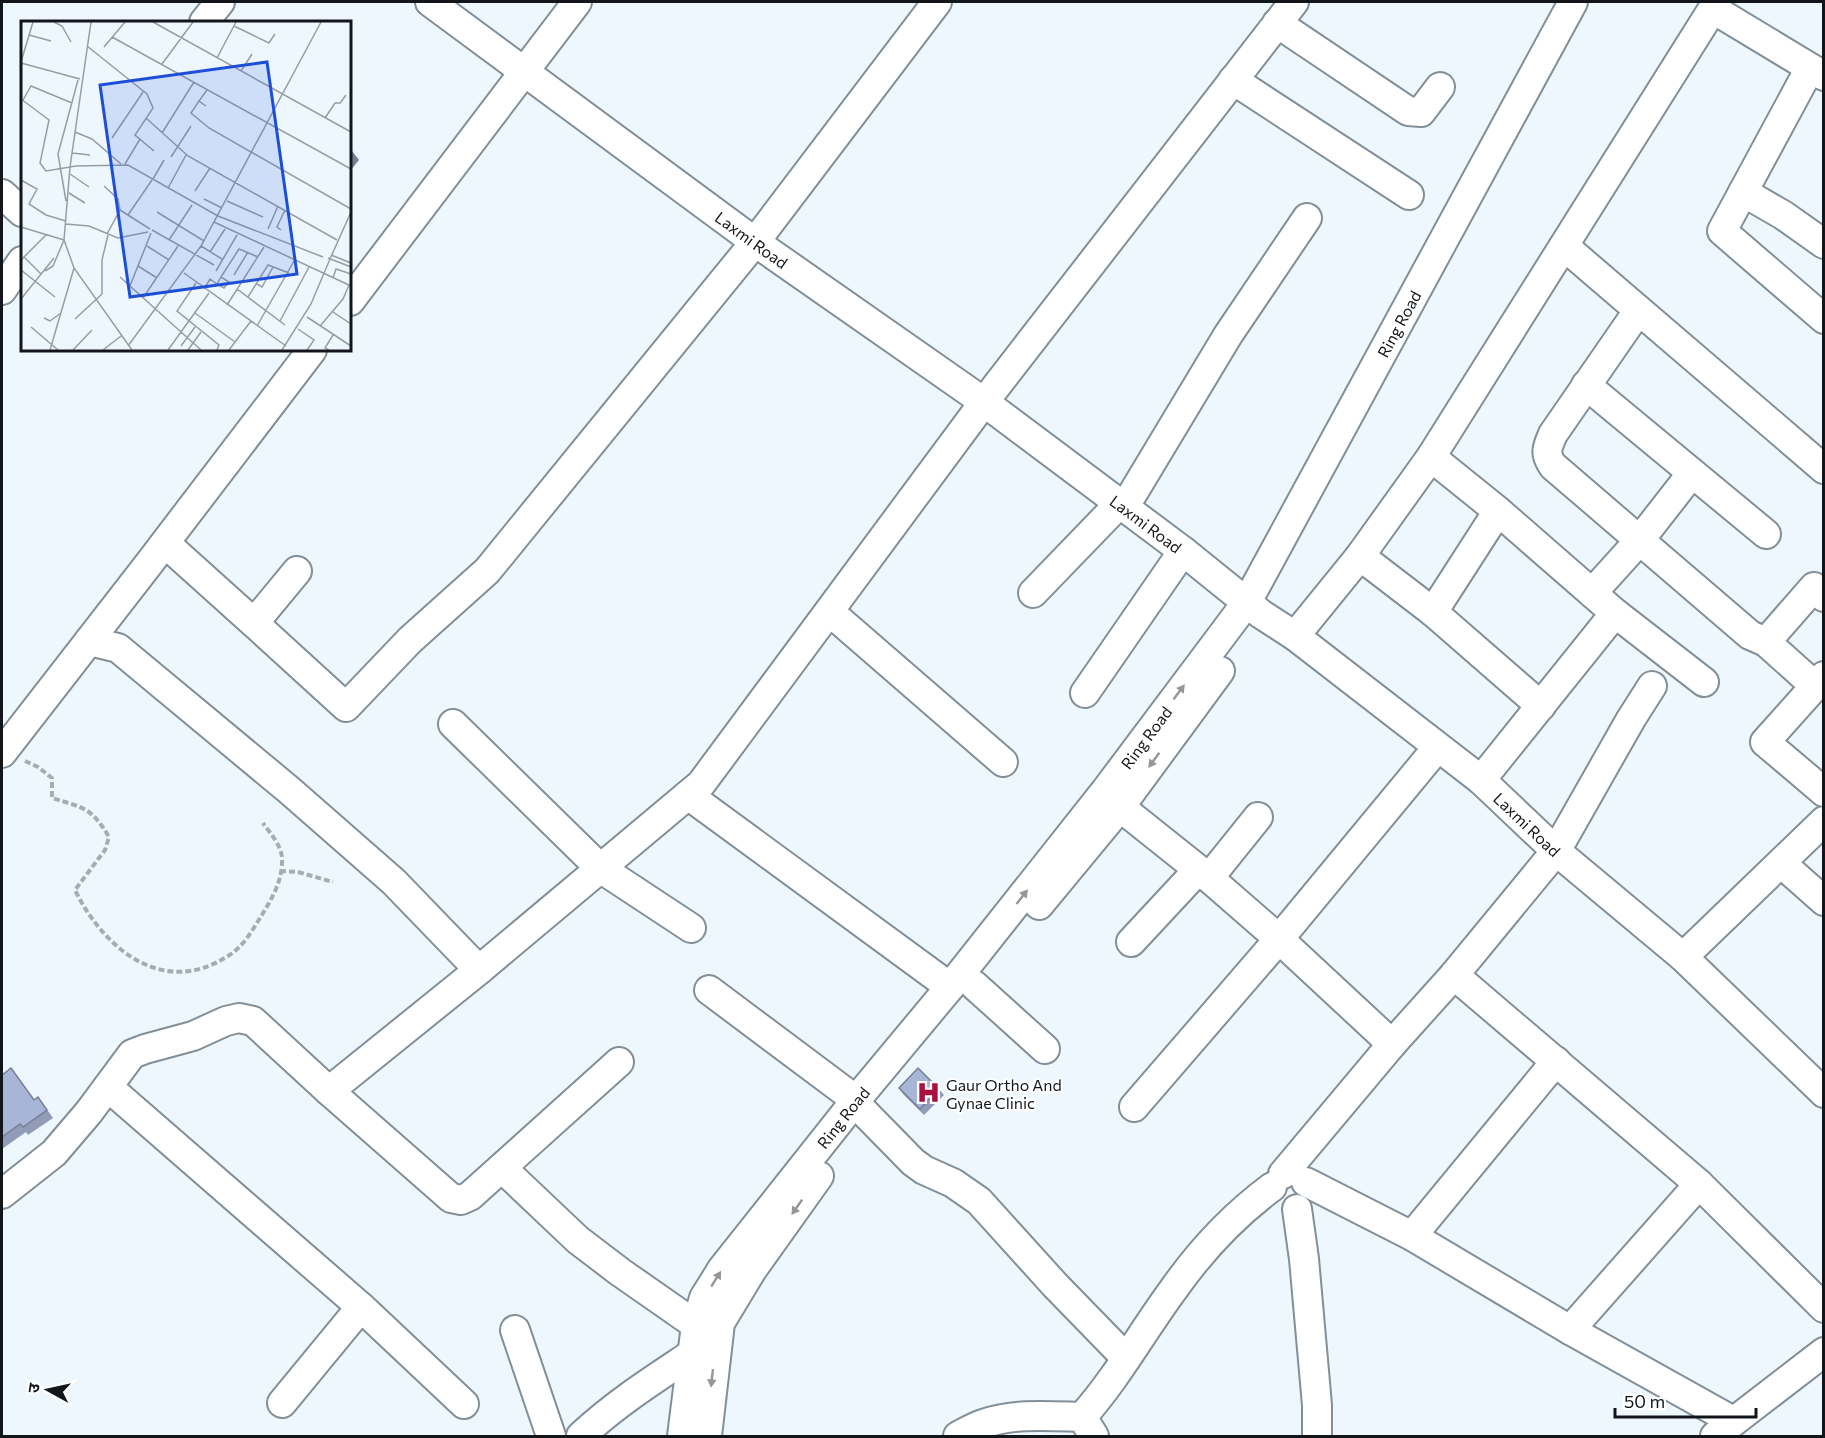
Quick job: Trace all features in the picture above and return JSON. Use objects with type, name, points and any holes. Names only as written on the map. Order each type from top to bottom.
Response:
[{"type":"street","points":[[205,21],[220,2]]},
{"type":"street","name":"Laxmi Road","points":[[430,2],[755,242],[984,402],[1183,551],[1254,608],[1295,636],[1481,780],[1556,851],[1683,957],[1824,1093]]},
{"type":"street","points":[[351,300],[577,2]]},
{"type":"street","points":[[165,543],[346,707],[410,640],[487,571],[755,242],[937,2]]},
{"type":"street","name":"Ring Road","points":[[962,986],[1106,790],[1254,608],[1573,2]]},
{"type":"street","name":"Ring Road","points":[[682,1437],[696,1325],[704,1298],[722,1269],[962,986],[1120,807],[1254,608],[1593,2]]},
{"type":"street","points":[[1295,636],[1360,556],[1431,457],[1715,5],[1817,72],[1743,192],[1722,231],[1824,319]]},
{"type":"street","points":[[328,1091],[479,970],[701,784],[984,402],[1285,12],[1408,111],[1421,112],[1440,87]]},
{"type":"street","points":[[1233,80],[1409,195]]},
{"type":"street","points":[[1743,192],[1783,215],[1824,244]]},
{"type":"street","points":[[2,194],[21,211]]},
{"type":"street","points":[[1033,593],[1122,506],[1228,335],[1307,218]]},
{"type":"street","points":[[1564,246],[1824,469]]},
{"type":"street","points":[[2,290],[21,262]]},
{"type":"street","points":[[1638,311],[1553,434],[1547,447],[1547,458],[1552,466],[1750,635],[1766,642],[1819,681],[1765,742],[1824,792]]},
{"type":"street","points":[[2,752],[311,351]]},
{"type":"street","points":[[1586,385],[1766,534]]},
{"type":"street","points":[[1431,457],[1498,511],[1615,613],[1704,682]]},
{"type":"street","points":[[1592,593],[1639,541],[1692,473]]},
{"type":"street","points":[[1432,612],[1498,511]]},
{"type":"street","points":[[1085,693],[1183,551]]},
{"type":"street","points":[[1360,556],[1432,612],[1541,706]]},
{"type":"street","points":[[255,623],[297,571]]},
{"type":"street","points":[[1766,642],[1814,587],[1824,597]]},
{"type":"street","points":[[830,612],[1003,762]]},
{"type":"street","points":[[1481,780],[1615,613]]},
{"type":"street","points":[[89,641],[118,648],[289,790],[394,882],[479,970]]},
{"type":"street","points":[[958,1437],[982,1424],[1014,1417],[1088,1427],[1101,1396],[1173,1288],[1217,1234],[1254,1200],[1287,1181],[1392,1044],[1454,975],[1556,851],[1652,686]]},
{"type":"street","points":[[453,724],[600,868],[691,928]]},
{"type":"street","points":[[1134,1107],[1279,939],[1437,748]]},
{"type":"street","points":[[688,795],[962,986],[1045,1049]]},
{"type":"street","points":[[1120,807],[1279,939],[1392,1044]]},
{"type":"street","points":[[1131,942],[1203,874],[1258,817]]},
{"type":"street","points":[[1683,957],[1824,821]]},
{"type":"street","points":[[1781,863],[1824,901]]},
{"type":"street","points":[[1454,975],[1699,1184],[1824,1308]]},
{"type":"street","points":[[709,990],[860,1106],[913,1162],[924,1170],[953,1183],[980,1201],[1055,1285],[1126,1358]]},
{"type":"street","points":[[2,1194],[54,1153],[132,1054],[193,1036],[226,1021],[239,1018],[253,1022],[451,1198],[461,1200],[470,1196],[619,1062]]},
{"type":"street","points":[[1412,1236],[1556,1061]]},
{"type":"street","points":[[108,1087],[361,1307],[464,1404]]},
{"type":"street","name":"Ring Road","points":[[706,1437],[720,1323],[752,1270],[860,1106]]},
{"type":"street","points":[[502,1168],[578,1240],[696,1325]]},
{"type":"street","points":[[1287,1181],[1309,1188],[1307,1201],[1297,1209],[1304,1258],[1317,1405],[1317,1437]]},
{"type":"street","points":[[1287,1181],[1412,1236],[1570,1330],[1724,1429],[1824,1352]]},
{"type":"street","points":[[1570,1330],[1699,1184]]},
{"type":"street","points":[[282,1403],[361,1307]]},
{"type":"street","points":[[515,1330],[551,1437]]},
{"type":"street","points":[[581,1437],[632,1393],[692,1354]]},
{"type":"path","points":[[2,752],[38,767],[52,778],[52,798],[86,808],[101,824],[109,837],[105,850],[75,890],[93,921],[109,940],[130,958],[155,969],[179,972],[204,968],[230,956],[249,935],[278,887],[283,858],[274,837],[263,823]]},
{"type":"path","points":[[280,872],[298,872],[333,882]]},
{"type":"building","points":[[11,1068],[34,1100],[38,1097],[47,1110],[23,1127],[20,1124],[2,1137],[2,1075]]},
{"type":"building","points":[[918,1068],[939,1089],[920,1109],[899,1088]]},
{"type":"place","name":"Gaur Ortho And Gynae Clinic","points":[[928,1093]]}]
